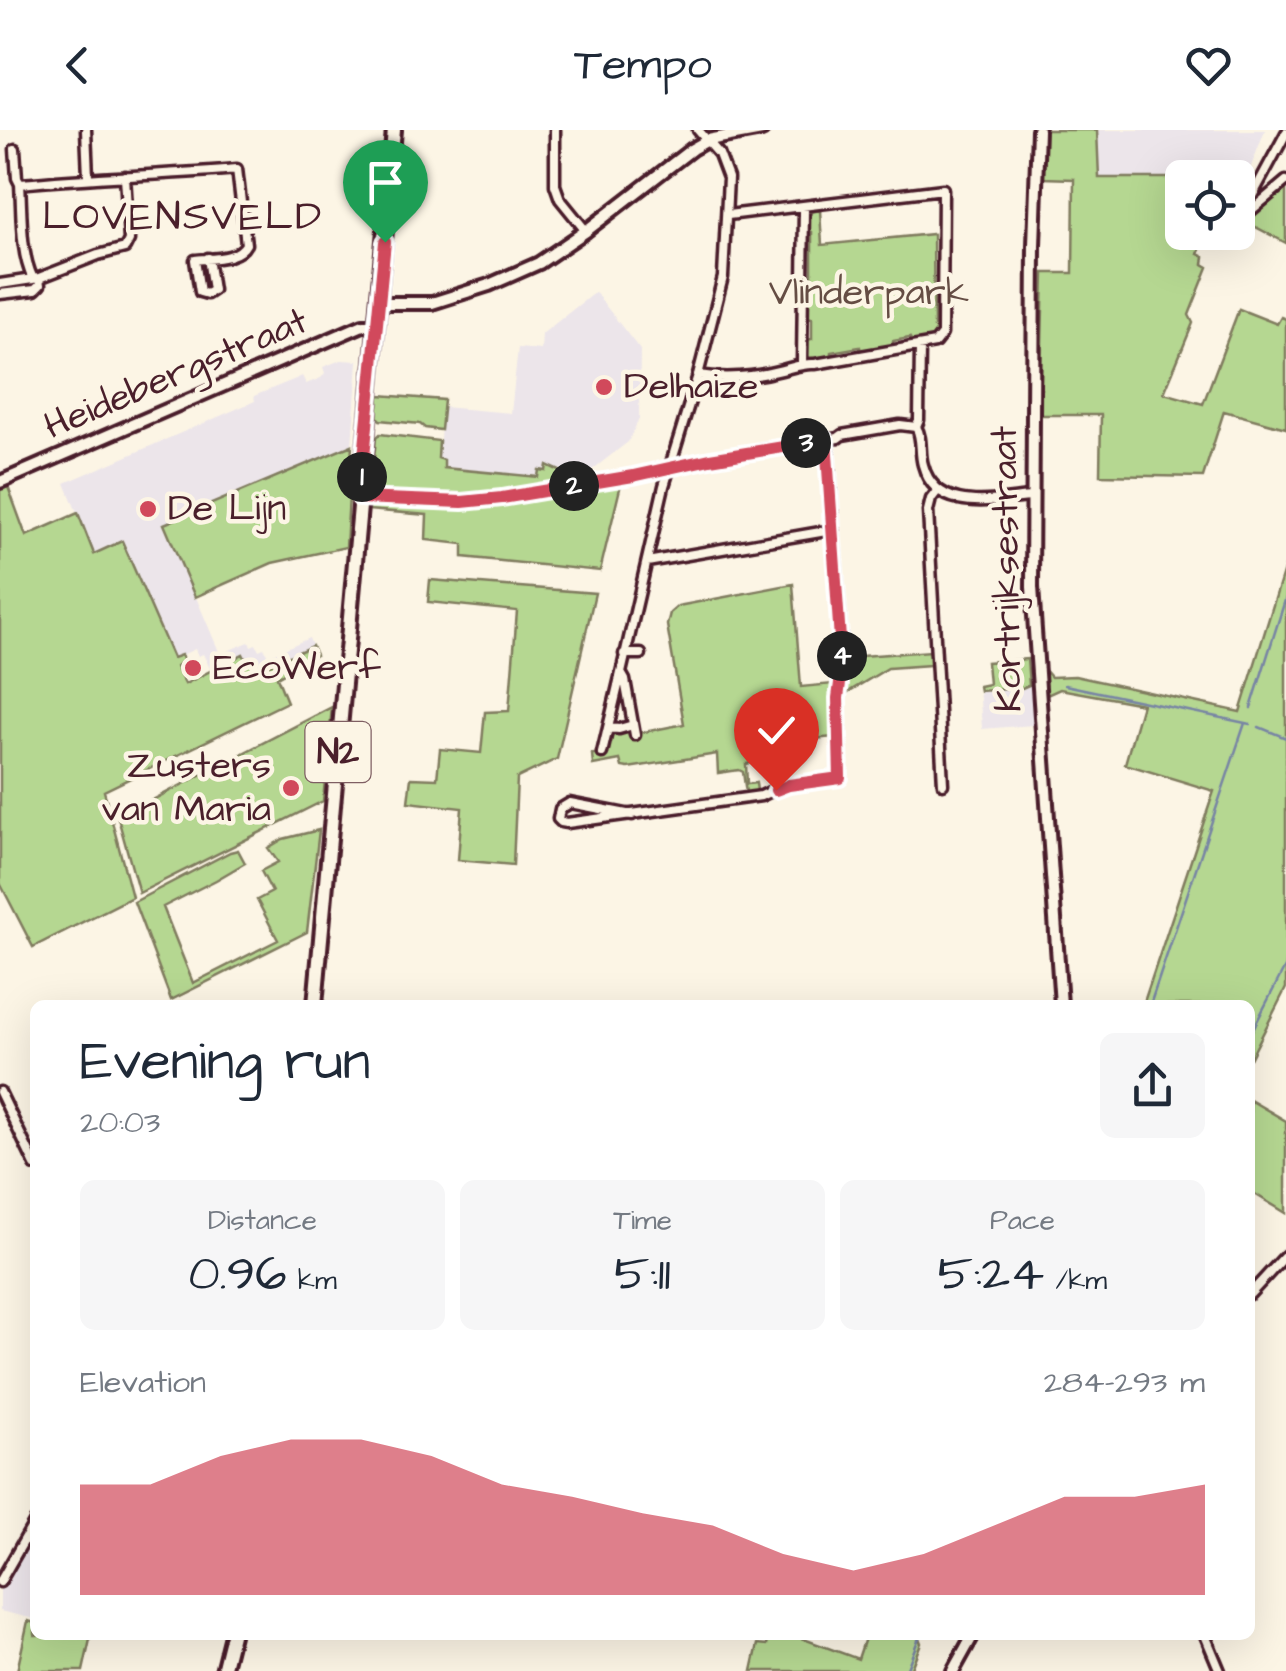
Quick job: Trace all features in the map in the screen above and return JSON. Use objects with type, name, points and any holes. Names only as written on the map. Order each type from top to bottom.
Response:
[{"type":"main road","name":"N2","points":[[316,1000],[394,130]]},
{"type":"main road","points":[[223,1671],[231,1640]]},
{"type":"street","points":[[86,130],[88,177]]},
{"type":"street","points":[[555,130],[555,185],[560,200],[586,231]]},
{"type":"street","points":[[602,752],[669,468],[724,277],[726,166],[698,130]]},
{"type":"street","points":[[379,303],[432,303],[540,263],[678,158],[708,140],[762,130]]},
{"type":"street","name":"Kortrijksestraat","points":[[1038,130],[1032,587],[1060,1000]]},
{"type":"street","points":[[1255,191],[1286,134]]},
{"type":"street","points":[[0,294],[35,290],[40,285],[32,278],[15,149]]},
{"type":"street","points":[[208,258],[237,254],[246,244],[236,158]]},
{"type":"street","points":[[20,184],[236,169]]},
{"type":"street","points":[[0,284],[32,278],[125,248],[129,240],[124,176]]},
{"type":"street","points":[[1255,207],[1286,180]]},
{"type":"street","points":[[698,375],[733,378],[782,370],[935,344],[942,334],[943,189],[728,215]]},
{"type":"street","points":[[802,364],[804,207]]},
{"type":"street","name":"Heidebergstraat","points":[[0,482],[364,325],[376,325]]},
{"type":"street","points":[[916,427],[920,346]]},
{"type":"street","points":[[360,498],[462,502],[502,498],[900,425],[916,427],[920,432],[922,464],[938,490],[964,501],[1032,497]]},
{"type":"street","points":[[632,815],[568,804],[560,809],[558,818],[562,823],[632,815],[761,796],[782,786],[840,778],[838,698],[842,668],[826,440]]},
{"type":"street","points":[[938,490],[928,511],[943,784]]},
{"type":"street","points":[[647,562],[832,530]]},
{"type":"street","points":[[826,622],[839,619]]},
{"type":"street","points":[[624,654],[641,654]]},
{"type":"street","points":[[622,674],[635,736]]},
{"type":"street","points":[[608,728],[633,724]]},
{"type":"street","points":[[583,821],[584,806]]},
{"type":"street","points":[[0,1092],[30,1155]]},
{"type":"street","points":[[1255,1288],[1286,1254]]},
{"type":"street","points":[[0,1582],[30,1529]]},
{"type":"street","points":[[954,1671],[970,1640]]},
{"type":"street","points":[[1208,1640],[1220,1671]]},
{"type":"shaded area","points":[[1097,130],[1265,130],[1254,160],[1165,160],[1165,178],[1098,178]]},
{"type":"shaded area","points":[[595,292],[640,350],[639,419],[628,442],[579,480],[539,471],[539,477],[444,468],[438,459],[443,407],[511,413],[518,348],[541,350],[542,334]]},
{"type":"shaded area","points":[[341,360],[358,361],[352,445],[165,524],[220,654],[249,642],[259,650],[264,648],[268,656],[309,638],[312,646],[258,671],[248,665],[243,654],[211,670],[203,654],[198,656],[195,649],[173,659],[122,541],[94,554],[65,483],[255,401],[254,396],[302,376],[306,384],[321,378],[325,373],[323,367]]},
{"type":"shaded area","points":[[1028,658],[1033,725],[982,729],[979,686],[989,684],[987,661]]},
{"type":"shaded area","points":[[30,1539],[30,1618],[0,1611],[0,1590]]},
{"type":"green space","points":[[1043,130],[1097,130],[1099,178],[1165,178],[1165,250],[1200,250],[1198,254],[1208,267],[1189,315],[1193,323],[1164,393],[1203,404],[1239,309],[1277,324],[1281,317],[1286,319],[1286,428],[1224,411],[1203,477],[1100,475],[1101,415],[1040,415],[1044,273],[1073,273],[1074,179],[1042,178]]},
{"type":"green space","points":[[1286,185],[1286,243],[1255,227],[1255,210]]},
{"type":"green space","name":"Vlinderpark","points":[[820,210],[822,245],[933,234],[934,327],[940,328],[934,338],[912,343],[910,338],[893,341],[893,347],[861,353],[860,347],[831,352],[831,358],[808,359],[806,340],[812,339],[812,318],[806,317],[806,280],[812,279],[812,232],[807,231],[807,219],[811,212]]},
{"type":"green space","points":[[379,395],[444,400],[441,430],[380,420]]},
{"type":"green space","points":[[380,434],[439,441],[438,458],[444,460],[444,468],[538,477],[539,470],[546,471],[547,465],[579,480],[622,480],[600,571],[463,557],[463,544],[426,540],[427,515],[369,510],[376,438]]},
{"type":"green space","points":[[352,445],[346,547],[272,563],[195,597],[164,524]]},
{"type":"green space","points":[[7,484],[26,536],[78,513],[94,554],[122,541],[173,658],[181,655],[184,661],[176,666],[185,684],[243,654],[248,664],[253,662],[258,670],[312,646],[316,655],[277,677],[287,702],[104,791],[132,897],[33,947],[0,883],[0,487]]},
{"type":"green space","points":[[1286,563],[1286,988],[1255,1049],[1255,1000],[1145,1000],[1214,791],[1125,764],[1142,704],[1060,689],[1047,695],[1043,668],[1051,677],[1075,676],[1240,712]]},
{"type":"green space","points":[[430,580],[595,593],[557,759],[517,778],[513,865],[458,860],[462,808],[408,802],[411,778],[437,779],[440,749],[481,753],[485,712],[509,711],[517,611],[428,602]]},
{"type":"green space","points":[[793,584],[801,687],[833,684],[834,737],[755,748],[757,764],[751,760],[746,764],[747,784],[756,783],[757,791],[746,793],[743,772],[718,773],[717,754],[628,768],[622,767],[620,760],[593,765],[592,754],[606,754],[610,739],[622,730],[634,736],[684,724],[667,625],[670,613],[678,606]]},
{"type":"green space","points":[[931,651],[930,665],[888,668],[843,695],[847,657]]},
{"type":"green space","points":[[1027,659],[1029,685],[980,691],[979,686],[989,684],[987,662]]},
{"type":"green space","points":[[332,707],[323,801],[139,893],[118,818]]},
{"type":"green space","points":[[319,830],[307,932],[171,1000],[134,902],[238,850],[245,863],[163,907],[193,983],[278,940],[257,900],[272,892],[261,871],[278,862],[268,848],[283,839]]},
{"type":"green space","points":[[1255,1103],[1286,1121],[1286,1213],[1255,1194]]},
{"type":"green space","points":[[28,1621],[30,1640],[90,1640],[83,1671],[17,1671]]},
{"type":"green space","points":[[768,1640],[807,1640],[858,1659],[864,1640],[921,1643],[910,1671],[752,1671],[758,1644],[767,1645]]},
{"type":"waterway","points":[[1251,708],[1286,597]]},
{"type":"waterway","points":[[1065,685],[1250,724]]},
{"type":"waterway","points":[[1152,1000],[1245,723]]},
{"type":"waterway","points":[[1259,727],[1286,738]]},
{"type":"waterway","points":[[1255,1025],[1286,965]]},
{"type":"waterway","points":[[906,1671],[918,1640]]},
{"type":"place","name":"Delhaize","points":[[604,387]]},
{"type":"place","name":"De Lijn","points":[[148,509]]},
{"type":"place","name":"EcoWerf","points":[[193,668]]},
{"type":"place","name":"Zusters van Maria","points":[[291,788]]},
{"type":"district","name":"LOVENSVELD","points":[[183,217]]},
{"type":"route","points":[[385,242],[360,498],[462,502],[502,498],[826,440],[842,668],[838,698],[840,778],[776,790]]}]
